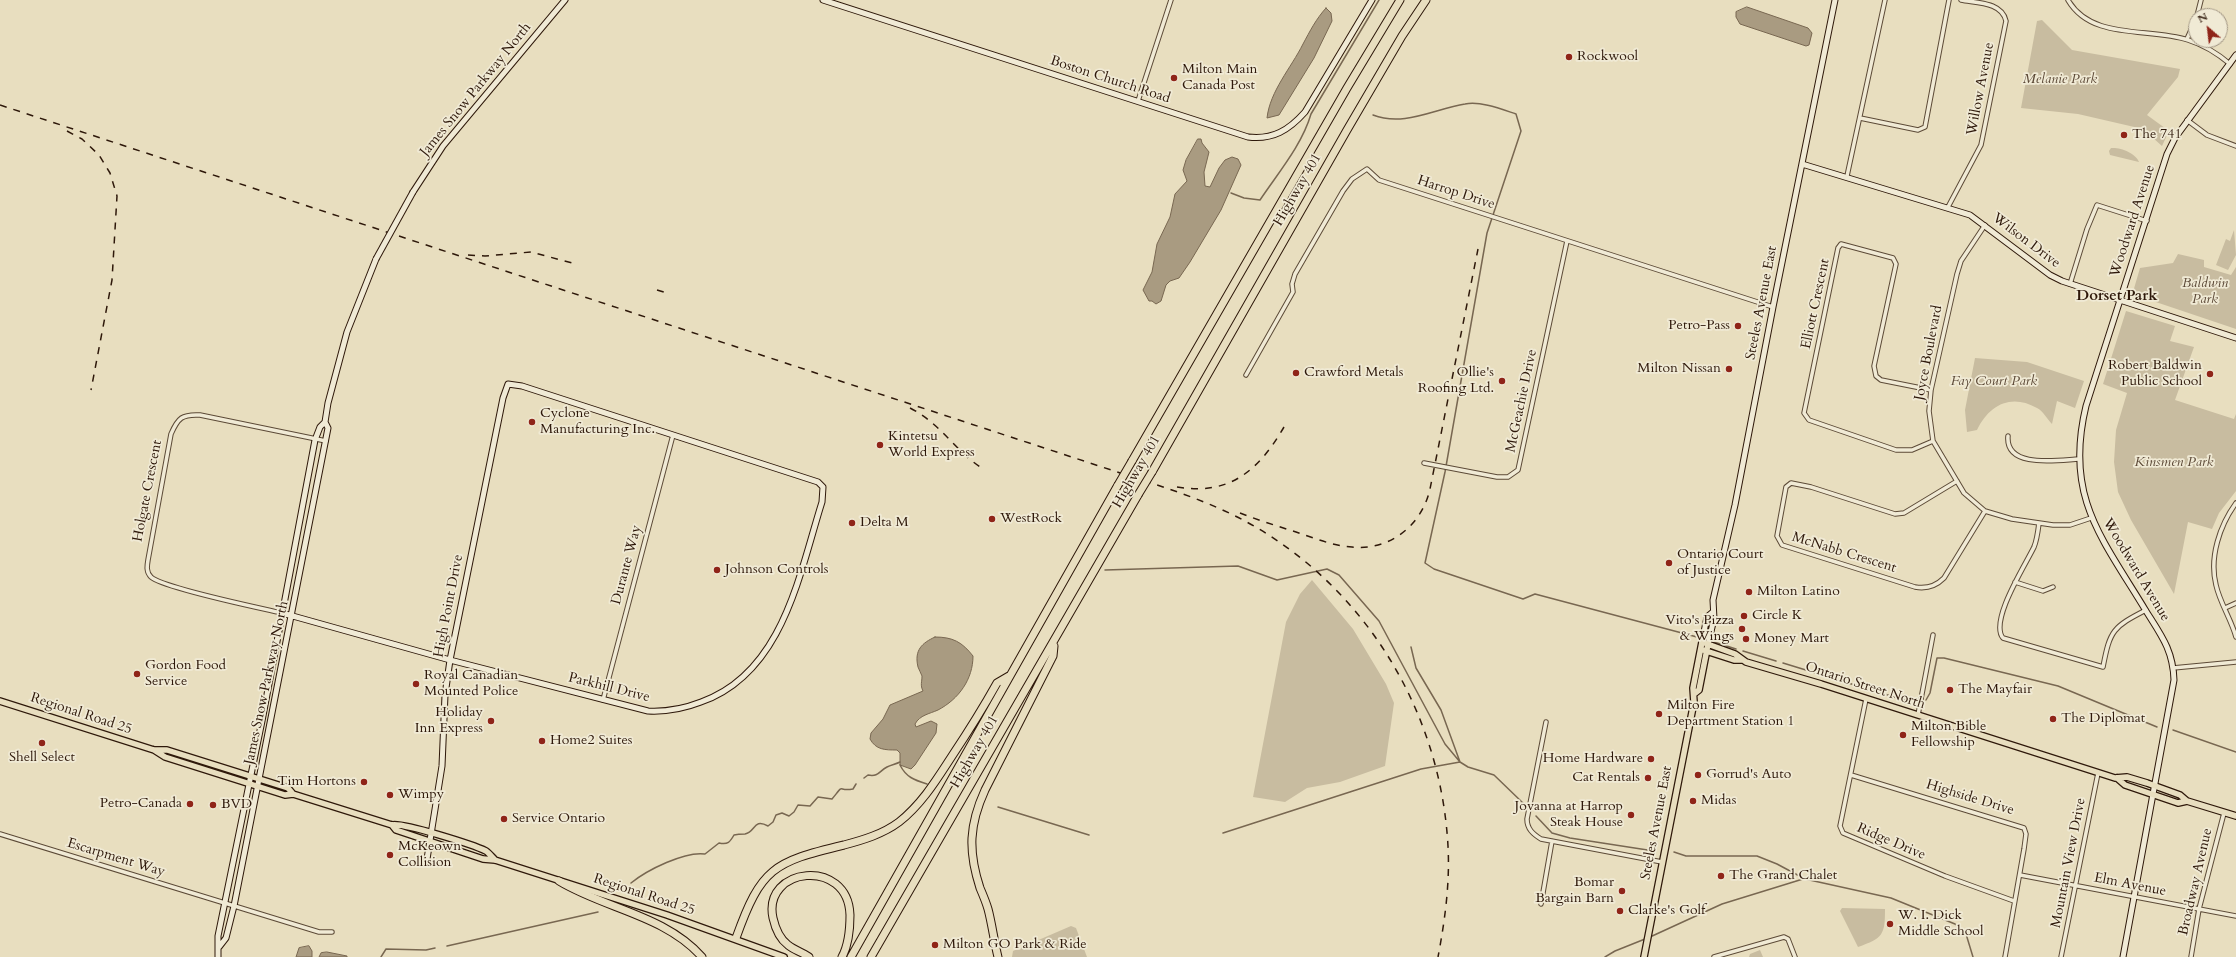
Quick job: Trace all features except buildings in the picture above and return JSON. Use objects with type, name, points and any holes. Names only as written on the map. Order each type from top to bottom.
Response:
[{"type":"highway","name":"Highway 401","points":[[850,957],[1011,675],[1061,582],[1347,88],[1400,0]]},
{"type":"highway","name":"Highway 401","points":[[873,957],[932,850],[1055,642],[1386,63],[1426,0]]},
{"type":"highway","points":[[998,957],[988,907],[973,858],[972,827],[976,810],[985,790],[1053,656],[1055,642]]},
{"type":"highway","points":[[736,938],[754,893],[773,870],[795,857],[871,837],[899,822],[914,809],[928,792],[997,684],[1011,675]]},
{"type":"highway","points":[[809,957],[787,944],[774,925],[772,913],[772,903],[781,887],[798,877],[808,875],[818,875],[830,880],[840,888],[847,898],[850,926],[848,940],[842,957]]},
{"type":"highway","points":[[559,881],[575,891],[660,925],[702,957]]},
{"type":"main road","name":"Steeles Avenue East","points":[[1644,957],[1694,694],[1699,690],[1705,643]]},
{"type":"main road","name":"Ontario Street North","points":[[1705,643],[1735,654],[1743,660]]},
{"type":"main road","name":"Ontario Street North","points":[[1703,650],[1734,660],[1743,660],[2117,778],[2127,777],[2180,795],[2187,801],[2236,816]]},
{"type":"main road","name":"Regional Road 25","points":[[0,701],[154,750],[167,750],[259,778],[288,788],[293,794]]},
{"type":"main road","name":"Regional Road 25","points":[[154,750],[165,758],[285,795],[293,794],[392,825],[399,823],[432,833],[487,851],[495,860]]},
{"type":"main road","name":"Ontario Street North","points":[[2117,778],[2125,785],[2178,803],[2187,801]]},
{"type":"main road","name":"Regional Road 25","points":[[392,825],[396,830],[483,860],[495,860],[736,938],[784,957]]},
{"type":"street","name":"James Snow Parkway North","points":[[220,947],[226,938],[234,906],[290,615],[326,441],[328,428],[325,422],[328,404],[347,332],[376,259],[413,192],[443,146],[565,0]]},
{"type":"street","name":"Boston Church Road","points":[[823,0],[1248,137],[1264,138],[1280,133],[1297,122],[1306,112],[1372,0]]},
{"type":"street","points":[[1138,101],[1171,0]]},
{"type":"street","name":"Steeles Avenue East","points":[[1705,643],[1707,617],[1713,612],[1714,600],[1736,502],[1772,307],[1835,0]]},
{"type":"street","points":[[1847,176],[1885,0]]},
{"type":"street","points":[[1860,118],[1918,130],[1925,127],[1949,0]]},
{"type":"street","name":"Willow Avenue","points":[[1948,207],[1981,145],[2006,21],[2004,14],[1996,7],[1961,0]]},
{"type":"street","points":[[2068,0],[2075,12],[2091,22],[2144,34],[2187,39],[2213,51],[2230,64]]},
{"type":"street","name":"Woodward Avenue","points":[[2123,957],[2174,680],[2174,668],[2166,643],[2100,537],[2091,518],[2086,500],[2079,459],[2086,406],[2167,154],[2174,138],[2236,56]]},
{"type":"street","points":[[2187,120],[2207,136],[2236,146]]},
{"type":"street","name":"Wilson Drive","points":[[1802,164],[1847,176],[1970,215],[2050,275],[2070,284],[2236,338]]},
{"type":"street","name":"Harrop Drive","points":[[1246,375],[1293,292],[1292,284],[1295,274],[1339,198],[1352,179],[1367,169],[1380,180],[1772,307]]},
{"type":"street","points":[[2070,284],[2087,229],[2097,205],[2147,220]]},
{"type":"street","name":"Joyce Boulevard","points":[[1985,225],[1962,261],[1956,274],[1931,390],[1929,411],[1933,441],[1964,493],[1985,511],[2012,519],[2039,523],[2070,525],[2091,518]]},
{"type":"street","name":"McGeachie Drive","points":[[1424,463],[1497,477],[1508,477],[1518,470],[1567,241]]},
{"type":"street","name":"Elliott Crescent","points":[[1931,390],[1881,380],[1876,376],[1874,366],[1896,264],[1893,258],[1841,244],[1838,248],[1804,413],[1809,420],[1896,450],[1912,450],[1933,441]]},
{"type":"street","name":"Parkhill Drive","points":[[290,615],[450,660],[648,711],[673,711],[703,702],[725,692],[748,674],[762,657],[790,603],[822,502],[824,490],[818,482],[522,386],[508,384]]},
{"type":"street","name":"High Point Drive","points":[[427,859],[442,766],[445,694],[450,660],[503,398],[508,384]]},
{"type":"street","name":"Holgate Crescent","points":[[290,615],[201,594],[158,581],[151,577],[147,569],[148,560],[171,434],[176,421],[188,414],[200,415],[315,440],[326,441]]},
{"type":"street","name":"James Snow Parkway North","points":[[218,957],[220,947],[218,936],[251,776],[315,440],[320,426],[325,422]]},
{"type":"street","name":"Durante Way","points":[[603,700],[673,435]]},
{"type":"street","points":[[2008,436],[2009,448],[2012,454],[2018,457],[2045,460],[2079,459]]},
{"type":"street","name":"McNabb Crescent","points":[[1957,481],[1908,510],[1895,514],[1811,487],[1791,483],[1786,487],[1777,536],[1782,545],[1915,587],[1927,588],[1937,584],[1944,578],[1985,511]]},
{"type":"street","points":[[2236,503],[2218,534],[2215,562],[2216,584],[2236,637]]},
{"type":"street","points":[[2039,523],[2033,549],[2008,595],[2000,633],[2003,638],[2103,667],[2115,628],[2146,610]]},
{"type":"street","points":[[2015,582],[2043,591],[2053,587]]},
{"type":"street","points":[[2225,608],[2236,603]]},
{"type":"street","points":[[1918,715],[1933,635]]},
{"type":"street","points":[[2174,668],[2236,662]]},
{"type":"street","name":"Ridge Drive","points":[[1866,699],[1840,826],[1843,833],[1945,876],[2014,901]]},
{"type":"street","points":[[1546,722],[1527,823],[1528,826],[1536,835],[1552,841],[1662,862]]},
{"type":"street","name":"Mountain View Drive","points":[[2062,957],[2098,772]]},
{"type":"street","name":"Highside Drive","points":[[1851,774],[2024,828],[2026,834],[2005,957]]},
{"type":"street","name":"Broadway Avenue","points":[[2191,957],[2199,909],[2224,813]]},
{"type":"street","name":"Escarpment Way","points":[[0,834],[319,932],[332,932]]},
{"type":"street","points":[[1541,904],[1552,841]]},
{"type":"street","name":"Elm Avenue","points":[[2020,874],[2236,916]]},
{"type":"street","points":[[1714,957],[1784,937],[1788,939],[1795,957]]},
{"type":"green space","name":"Melanie Park","points":[[2042,20],[2072,50],[2180,69],[2178,77],[2147,115],[2169,131],[2162,146],[2143,129],[2078,114],[2021,108],[2037,21]]},
{"type":"green space","points":[[2111,148],[2119,148],[2131,153],[2139,162],[2110,155],[2109,151]]},
{"type":"green space","points":[[2234,230],[2236,255],[2228,270],[2216,265],[2226,239],[2230,241]]},
{"type":"green space","name":"Baldwin Park","points":[[2178,254],[2204,260],[2204,267],[2231,275],[2236,267],[2236,329],[2135,295],[2133,292],[2140,268],[2173,263]]},
{"type":"green space","name":"Kinsmen Park","points":[[2126,311],[2175,326],[2170,341],[2194,347],[2175,400],[2234,419],[2236,414],[2236,491],[2219,513],[2212,529],[2188,522],[2174,594],[2131,520],[2118,492],[2114,462],[2116,430],[2127,393],[2103,384]]},
{"type":"green space","name":"Fay Court Park","points":[[1975,358],[2027,362],[2084,381],[2075,408],[2057,401],[2052,424],[2039,409],[2027,404],[2010,402],[1994,408],[1982,421],[1977,430],[1967,432],[1965,410]]},
{"type":"green space","points":[[1312,580],[1353,629],[1386,684],[1394,703],[1385,766],[1340,782],[1307,788],[1285,802],[1253,797],[1286,622],[1300,594]]},
{"type":"green space","points":[[1842,908],[1885,909],[1884,925],[1881,934],[1873,941],[1858,947],[1840,911]]},
{"type":"green space","points":[[1071,926],[1076,928],[1087,957],[1012,957],[1013,951]]},
{"type":"green space","points":[[1760,950],[1763,957],[1749,957],[1750,954]]},
{"type":"shaded area","points":[[1747,7],[1808,28],[1812,33],[1809,45],[1806,46],[1740,24],[1736,17],[1736,12]]},
{"type":"shaded area","points":[[1326,8],[1331,13],[1332,21],[1314,58],[1279,115],[1267,118],[1272,98],[1313,25]]},
{"type":"shaded area","points":[[1198,139],[1201,139],[1202,143],[1209,152],[1204,172],[1205,186],[1210,187],[1219,168],[1225,160],[1232,157],[1238,159],[1241,165],[1221,210],[1190,262],[1179,278],[1170,281],[1166,285],[1161,301],[1156,304],[1149,301],[1143,290],[1152,272],[1157,244],[1170,217],[1175,194],[1187,181],[1183,170],[1186,160]]},
{"type":"shaded area","points":[[935,637],[957,641],[973,656],[972,664],[967,680],[958,694],[946,705],[922,717],[915,724],[916,727],[931,721],[937,724],[936,733],[911,769],[900,765],[900,753],[897,750],[885,749],[872,743],[870,739],[871,733],[883,719],[890,705],[923,691],[921,685],[922,676],[918,667],[917,656],[920,648],[926,642]]},
{"type":"shaded area","points":[[309,946],[312,951],[312,957],[296,957],[299,948]]},
{"type":"shaded area","points":[[327,952],[347,957],[319,957],[321,953]]},
{"type":"waterway","points":[[1231,193],[1244,198],[1260,200],[1296,148],[1311,114],[1379,0]]},
{"type":"waterway","points":[[1373,115],[1396,119],[1408,118],[1453,106],[1471,103],[1491,106],[1516,114],[1521,131],[1487,233],[1445,472],[1425,563],[1434,569],[1523,599],[1535,594],[1697,637]]},
{"type":"waterway","points":[[1105,570],[1238,566],[1277,580],[1327,569],[1339,575],[1379,621],[1445,744],[1460,762],[1421,769],[1223,833]]},
{"type":"waterway","points":[[1714,642],[1736,649]]},
{"type":"waterway","points":[[1411,647],[1416,668],[1441,710],[1460,762],[1468,767],[1494,775],[1524,804]]},
{"type":"waterway","points":[[1743,651],[1776,661]]},
{"type":"waterway","points":[[1926,700],[1930,693],[1937,658],[1944,658],[2058,686],[2157,727]]},
{"type":"waterway","points":[[1783,663],[1907,701]]},
{"type":"waterway","points":[[2173,730],[2236,752]]},
{"type":"waterway","points":[[864,778],[868,775],[877,774],[887,767],[900,762]]},
{"type":"waterway","points":[[900,765],[911,778],[927,784]]},
{"type":"waterway","points":[[631,883],[666,862],[687,855],[705,854],[719,843],[725,844],[734,835],[749,833],[757,824],[768,826],[773,822],[776,815],[782,813],[789,816],[794,812],[798,805],[810,806],[818,797],[832,799],[840,789],[853,789],[856,784]]},
{"type":"waterway","points":[[998,807],[1089,835]]},
{"type":"waterway","points":[[1536,816],[1552,833],[1570,838],[1654,851]]},
{"type":"waterway","points":[[1674,852],[1686,856],[1757,856],[1777,864],[1805,879],[1891,898],[1955,924],[1966,934],[1973,957]]},
{"type":"waterway","points":[[1650,937],[1722,904],[1803,879]]},
{"type":"waterway","points":[[447,946],[598,912]]},
{"type":"waterway","points":[[1605,957],[1615,951],[1645,939]]},
{"type":"waterway","points":[[381,957],[386,949],[426,950],[435,948]]},
{"type":"railway","points":[[0,105],[1163,487],[1212,505],[1259,529],[1299,557],[1335,589],[1366,625],[1393,664],[1415,707],[1431,751],[1442,798],[1448,846],[1446,902],[1438,957]]},
{"type":"railway","points":[[67,131],[82,139],[99,155],[110,173],[117,196],[112,280],[91,390]]},
{"type":"railway","points":[[1240,513],[1324,541],[1352,547],[1379,545],[1391,540],[1412,524],[1420,514],[1430,489],[1478,249]]},
{"type":"railway","points":[[468,255],[485,256],[531,252],[576,264]]},
{"type":"railway","points":[[657,290],[667,293]]},
{"type":"railway","points":[[910,408],[931,422],[966,455],[985,470]]},
{"type":"railway","points":[[1177,487],[1196,489],[1213,487],[1228,483],[1241,476],[1264,456],[1284,427]]},
{"type":"place","name":"Rockwool","points":[[1569,57]]},
{"type":"place","name":"Milton Main Canada Post","points":[[1174,78]]},
{"type":"place","name":"The 741","points":[[2124,135]]},
{"type":"place","name":"Petro-Pass","points":[[1738,326]]},
{"type":"place","name":"Milton Nissan","points":[[1729,369]]},
{"type":"place","name":"Crawford Metals","points":[[1296,373]]},
{"type":"place","name":"Robert Baldwin Public School","points":[[2210,374]]},
{"type":"place","name":"Ollie's Roofing Ltd.","points":[[1502,381]]},
{"type":"place","name":"Cyclone Manufacturing Inc.","points":[[532,422]]},
{"type":"place","name":"Kintetsu World Express","points":[[880,445]]},
{"type":"place","name":"WestRock","points":[[992,519]]},
{"type":"place","name":"Delta M","points":[[852,523]]},
{"type":"place","name":"Ontario Court of Justice","points":[[1669,563]]},
{"type":"place","name":"Johnson Controls","points":[[717,570]]},
{"type":"place","name":"Milton Latino","points":[[1749,592]]},
{"type":"place","name":"Circle K","points":[[1744,616]]},
{"type":"place","name":"Vito's Pizza & Wings","points":[[1742,629]]},
{"type":"place","name":"Money Mart","points":[[1746,639]]},
{"type":"place","name":"Gordon Food Service","points":[[137,674]]},
{"type":"place","name":"Royal Canadian Mounted Police","points":[[416,684]]},
{"type":"place","name":"The Mayfair","points":[[1950,690]]},
{"type":"place","name":"Milton Fire Department Station 1","points":[[1659,714]]},
{"type":"place","name":"The Diplomat","points":[[2053,719]]},
{"type":"place","name":"Holiday Inn Express","points":[[491,721]]},
{"type":"place","name":"Milton Bible Fellowship","points":[[1903,735]]},
{"type":"place","name":"Home2 Suites","points":[[542,741]]},
{"type":"place","name":"Shell Select","points":[[42,743]]},
{"type":"place","name":"Home Hardware","points":[[1651,759]]},
{"type":"place","name":"Gorrud's Auto","points":[[1698,775]]},
{"type":"place","name":"Cat Rentals","points":[[1648,778]]},
{"type":"place","name":"Tim Hortons","points":[[364,782]]},
{"type":"place","name":"Wimpy","points":[[390,795]]},
{"type":"place","name":"Midas","points":[[1693,801]]},
{"type":"place","name":"Petro-Canada","points":[[190,804]]},
{"type":"place","name":"BVD","points":[[213,805]]},
{"type":"place","name":"Jovanna at Harrop Steak House","points":[[1631,815]]},
{"type":"place","name":"Service Ontario","points":[[504,819]]},
{"type":"place","name":"McKeown Collision","points":[[390,855]]},
{"type":"place","name":"The Grand Chalet","points":[[1721,876]]},
{"type":"place","name":"Bomar Bargain Barn","points":[[1622,891]]},
{"type":"place","name":"Clarke's Golf","points":[[1620,911]]},
{"type":"place","name":"W. I. Dick Middle School","points":[[1890,924]]},
{"type":"place","name":"Milton GO Park & Ride","points":[[935,945]]},
{"type":"district","name":"Dorset Park","points":[[2117,297]]}]
